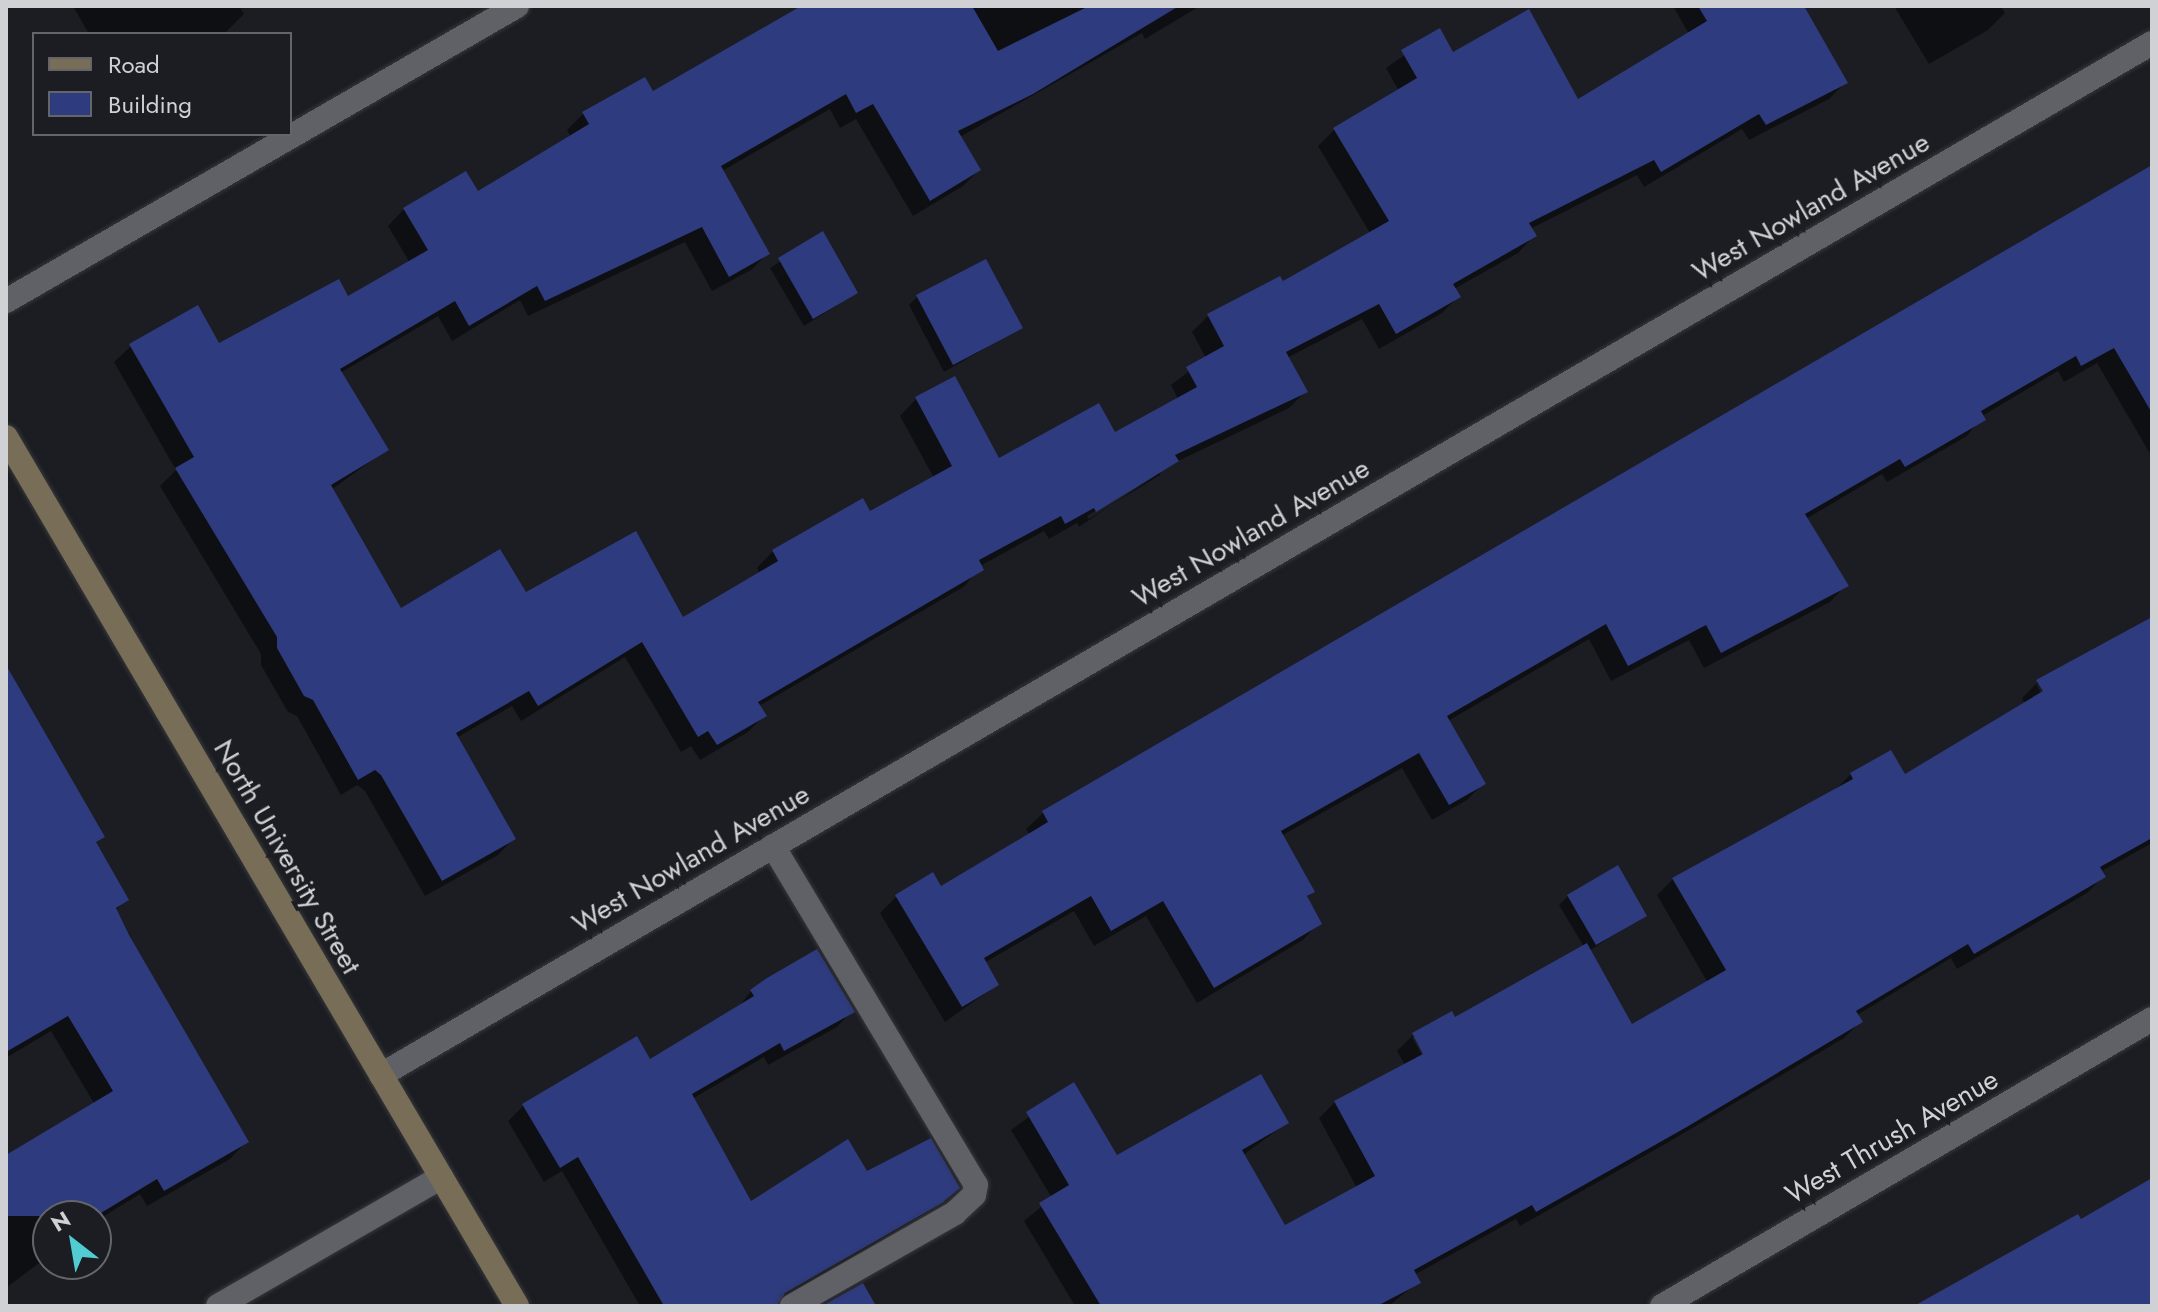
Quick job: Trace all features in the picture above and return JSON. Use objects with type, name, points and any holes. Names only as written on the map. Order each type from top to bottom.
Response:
[{"type":"main road","name":"North University Street","points":[[6,437],[517,1306]]},
{"type":"street","points":[[292,136],[517,6]]},
{"type":"street","name":"West Nowland Avenue","points":[[381,1075],[2152,43]]},
{"type":"street","points":[[6,301],[292,136]]},
{"type":"street","points":[[773,846],[976,1185],[974,1195],[955,1213],[792,1306]]},
{"type":"street","name":"West Thrush Avenue","points":[[1662,1306],[2152,1019]]},
{"type":"street","points":[[218,1306],[441,1177]]},
{"type":"building","points":[[801,6],[972,6],[998,51],[1089,6],[1179,6],[1033,94],[958,131],[981,170],[930,201],[873,104],[856,113],[846,94],[721,166],[770,254],[729,277],[702,227],[545,301],[537,286],[469,326],[455,301],[340,369],[389,450],[331,485],[401,608],[500,549],[526,592],[636,531],[683,617],[778,561],[772,550],[863,498],[870,511],[952,466],[915,397],[955,376],[999,458],[1099,403],[1115,432],[1197,387],[1186,367],[1224,346],[1207,314],[1280,276],[1283,281],[1389,221],[1333,128],[1417,78],[1401,50],[1440,28],[1453,52],[1529,9],[1578,99],[1707,21],[1698,6],[1804,6],[1848,83],[1766,125],[1759,114],[1661,172],[1654,160],[1529,223],[1537,236],[1453,284],[1461,297],[1396,334],[1379,304],[1286,352],[1308,392],[1175,455],[1179,461],[1096,512],[1094,508],[1065,524],[1061,516],[979,560],[984,570],[758,702],[767,716],[717,745],[708,731],[698,737],[642,642],[538,706],[529,691],[456,733],[516,839],[442,881],[381,775],[375,770],[358,780],[313,700],[304,696],[277,648],[277,637],[175,468],[194,457],[129,344],[198,305],[219,343],[339,279],[348,296],[428,250],[403,208],[466,171],[478,191],[589,124],[582,112],[645,77],[653,91]]},
{"type":"building","points":[[2152,165],[2152,413],[2114,348],[2081,366],[2076,356],[1981,411],[1986,420],[1905,467],[1900,459],[1805,514],[1849,586],[1721,653],[1706,625],[1628,666],[1606,624],[1447,716],[1486,784],[1449,805],[1419,753],[1281,831],[1315,892],[1307,896],[1322,924],[1214,988],[1163,901],[1111,931],[1091,896],[984,958],[999,985],[962,1007],[895,895],[933,872],[941,886],[1048,822],[1042,811]]},
{"type":"building","points":[[823,231],[858,293],[813,319],[778,258]]},
{"type":"building","points":[[986,259],[1023,328],[953,365],[916,295]]},
{"type":"building","points":[[2152,617],[2152,838],[2100,867],[2106,877],[1974,954],[1968,944],[1856,1011],[1863,1022],[1685,1128],[1536,1212],[1532,1205],[1414,1270],[1421,1283],[1377,1306],[1101,1306],[1039,1203],[1069,1185],[1026,1112],[1074,1082],[1117,1155],[1261,1074],[1289,1123],[1242,1150],[1285,1225],[1375,1176],[1334,1101],[1423,1054],[1412,1033],[1452,1011],[1455,1017],[1587,943],[1632,1024],[1726,970],[1672,878],[1853,779],[1850,773],[1891,750],[1905,774],[2043,691],[2036,680]]},
{"type":"building","points":[[6,665],[105,837],[96,842],[129,900],[116,908],[129,935],[249,1142],[164,1191],[157,1179],[112,1206],[112,1200],[32,1200],[32,1216],[6,1216],[6,1155],[113,1091],[68,1016],[6,1052]]},
{"type":"building","points":[[1618,865],[1647,916],[1596,945],[1567,895]]},
{"type":"building","points":[[817,949],[855,1012],[784,1051],[780,1043],[692,1094],[751,1201],[848,1139],[867,1171],[931,1138],[960,1188],[942,1203],[785,1293],[777,1306],[664,1306],[578,1157],[560,1168],[522,1104],[637,1036],[650,1059],[754,996],[750,990]]},
{"type":"building","points":[[2152,1178],[2152,1306],[1914,1306],[2078,1214],[2081,1219]]},
{"type":"building","points":[[863,1283],[876,1306],[822,1306]]}]
